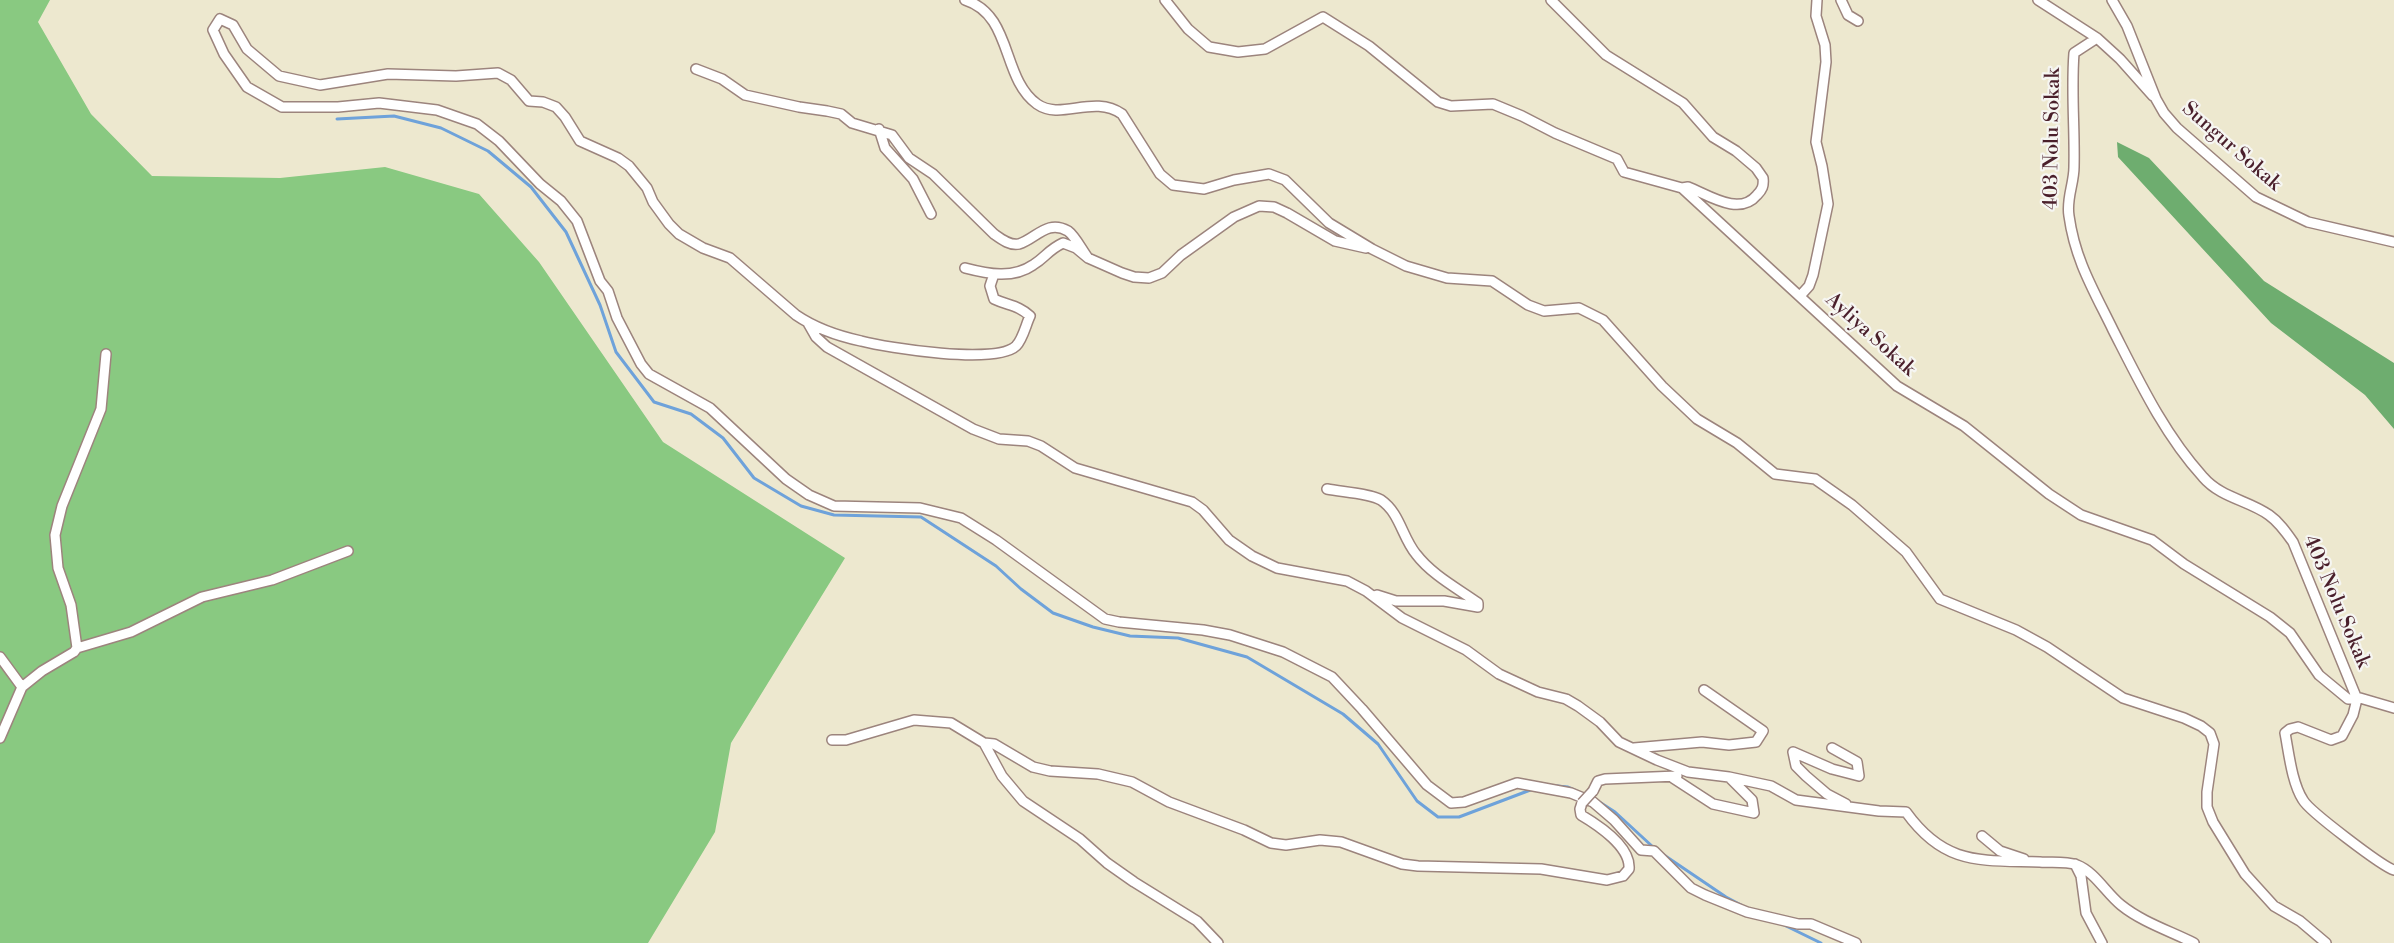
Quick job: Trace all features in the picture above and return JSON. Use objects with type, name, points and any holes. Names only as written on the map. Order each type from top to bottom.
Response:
[{"type":"street","points":[[965,0],[974,3],[995,22],[1023,90],[1038,105],[1053,110],[1101,105],[1113,108],[1122,114],[1160,174],[1173,185],[1204,189],[1234,180],[1269,174],[1285,180],[1329,223],[1372,249],[1407,266],[1447,278],[1492,281],[1528,305],[1544,310],[1579,308],[1603,320],[1662,386],[1697,419],[1737,443],[1775,474],[1815,479],[1851,505],[1906,552],[1940,599],[2016,630],[2047,647],[2124,698],[2201,726],[2210,733],[2214,744],[2207,792],[2207,807],[2213,822],[2245,874],[2274,906],[2300,921],[2326,943]]},
{"type":"street","points":[[1165,0],[1188,29],[1209,47],[1238,52],[1265,49],[1323,17],[1369,46],[1438,102],[1451,105],[1493,104],[1522,116],[1555,134],[1617,159],[1624,172],[1682,188],[1684,186],[1694,189],[1723,202],[1739,204],[1754,200],[1764,183],[1756,168],[1736,151],[1718,142],[1683,104],[1606,55],[1551,0]]},
{"type":"street","points":[[1800,296],[1809,286],[1813,275],[1828,204],[1816,142],[1826,62],[1825,45],[1816,16],[1817,0]]},
{"type":"street","points":[[1841,0],[1848,15],[1858,21]]},
{"type":"street","points":[[2038,0],[2097,38],[2120,59],[2156,99]]},
{"type":"street","name":"Sungur Sokak","points":[[2112,0],[2127,26],[2156,99],[2177,128],[2256,197],[2308,222],[2394,242]]},
{"type":"street","points":[[994,274],[990,286],[994,299],[1007,305],[1020,306],[1030,316],[1016,346],[991,355],[887,347],[834,333],[808,323],[730,258],[703,248],[679,234],[669,224],[653,202],[647,188],[629,166],[618,158],[580,141],[556,107],[543,102],[529,101],[511,80],[498,74],[456,76],[388,74],[334,83],[307,83],[279,76],[247,49],[233,25],[220,19],[213,30],[224,54],[248,87],[282,107],[338,107],[379,103],[409,106],[451,114],[477,124],[489,132],[540,184],[561,201],[577,221],[600,281],[608,291],[617,318],[641,364],[649,374],[710,408],[786,479],[809,495],[834,506],[920,508],[961,518],[996,540],[1105,619],[1230,635],[1282,652],[1332,678],[1427,784],[1451,803],[1464,802],[1517,783],[1577,795],[1593,802],[1614,820],[1641,850],[1654,851],[1691,888],[1747,912],[1798,924],[1811,924],[1856,943]]},
{"type":"street","name":"403 Nolu Sokak","points":[[2097,38],[2074,53],[2073,60],[2074,169],[2068,214],[2079,261],[2134,372],[2172,439],[2204,478],[2220,492],[2268,514],[2282,526],[2293,542],[2357,699],[2353,714],[2342,736],[2331,740],[2298,728],[2290,729],[2286,734],[2298,791],[2304,801],[2379,864],[2394,870]]},
{"type":"street","points":[[696,69],[722,79],[744,95],[841,114],[852,123],[879,129],[892,135],[909,158],[933,174],[1005,242],[1019,244],[1042,230],[1055,228],[1069,232],[1088,258]]},
{"type":"street","points":[[879,129],[885,148],[913,179],[932,214]]},
{"type":"street","name":"Ayliya Sokak","points":[[1682,188],[1897,386],[1964,426],[2049,494],[2081,515],[2152,540],[2184,564],[2270,617],[2290,633],[2319,675],[2348,699],[2394,708]]},
{"type":"street","points":[[965,268],[994,274],[1009,274],[1034,265],[1050,249],[1063,243],[1076,248],[1088,258],[1122,273],[1149,278],[1162,273],[1181,255],[1234,217],[1259,206],[1274,207],[1287,213],[1335,242],[1372,249]]},
{"type":"street","points":[[808,323],[816,337],[827,347],[973,429],[999,439],[1028,441],[1041,446],[1075,468],[1192,502],[1203,510],[1229,540],[1252,556],[1291,572],[1347,581],[1396,602],[1444,602],[1478,607],[1478,603],[1440,577],[1419,558],[1407,541],[1396,515],[1386,504],[1368,495],[1327,489]]},
{"type":"street","points":[[77,648],[71,605],[58,568],[55,535],[62,506],[101,409],[106,354]]},
{"type":"street","points":[[0,738],[22,687],[77,648],[131,632],[202,597],[273,580],[348,550]]},
{"type":"street","points":[[1366,591],[1402,618],[1472,653],[1499,674],[1538,692],[1566,699],[1578,706],[1595,717],[1619,742],[1688,772],[1729,777],[1771,786],[1796,800],[1879,811],[1906,812],[1916,827],[1948,852],[1990,861],[2075,864],[2085,869],[2120,905],[2194,943]]},
{"type":"street","points":[[0,657],[22,687]]},
{"type":"street","points":[[1632,748],[1702,742],[1729,745],[1756,742],[1763,731],[1704,690]]},
{"type":"street","points":[[832,740],[846,740],[914,720],[951,723],[984,743],[994,744],[1033,767],[1050,771],[1098,774],[1132,782],[1169,802],[1244,830],[1271,843],[1286,845],[1320,840],[1341,842],[1402,864],[1541,869],[1607,879],[1623,876],[1629,869],[1627,855],[1598,825],[1581,815],[1582,803],[1598,782],[1605,779],[1673,778],[1688,772]]},
{"type":"street","points":[[984,743],[1002,776],[1023,801],[1080,839],[1107,863],[1134,882],[1197,921],[1218,943]]},
{"type":"street","points":[[1832,748],[1857,762],[1860,776],[1832,769],[1793,752],[1796,766],[1827,794],[1851,806]]},
{"type":"street","points":[[1673,778],[1713,804],[1754,813],[1752,800],[1729,777]]},
{"type":"street","points":[[1982,836],[2000,851],[2032,862]]},
{"type":"street","points":[[2075,864],[2081,876],[2086,914],[2102,943]]},
{"type":"green space","points":[[0,0],[50,0],[38,22],[91,114],[152,176],[280,178],[385,167],[479,194],[539,262],[663,442],[845,558],[731,743],[715,832],[648,943],[0,943]]},
{"type":"green space","points":[[2117,142],[2149,158],[2264,281],[2394,363],[2394,429],[2365,395],[2271,323],[2118,157]]},
{"type":"waterway","points":[[337,119],[394,116],[441,128],[488,151],[531,187],[566,232],[600,305],[616,352],[654,402],[691,414],[723,438],[754,478],[801,506],[834,515],[921,517],[996,566],[1021,589],[1053,613],[1093,627],[1130,636],[1178,638],[1247,657],[1343,714],[1378,744],[1417,801],[1438,817],[1459,817],[1533,789]]},
{"type":"waterway","points":[[1557,786],[1577,791]]},
{"type":"waterway","points":[[1601,803],[1615,812],[1653,847]]},
{"type":"waterway","points":[[1661,853],[1741,905]]},
{"type":"waterway","points":[[1782,924],[1821,943]]}]
